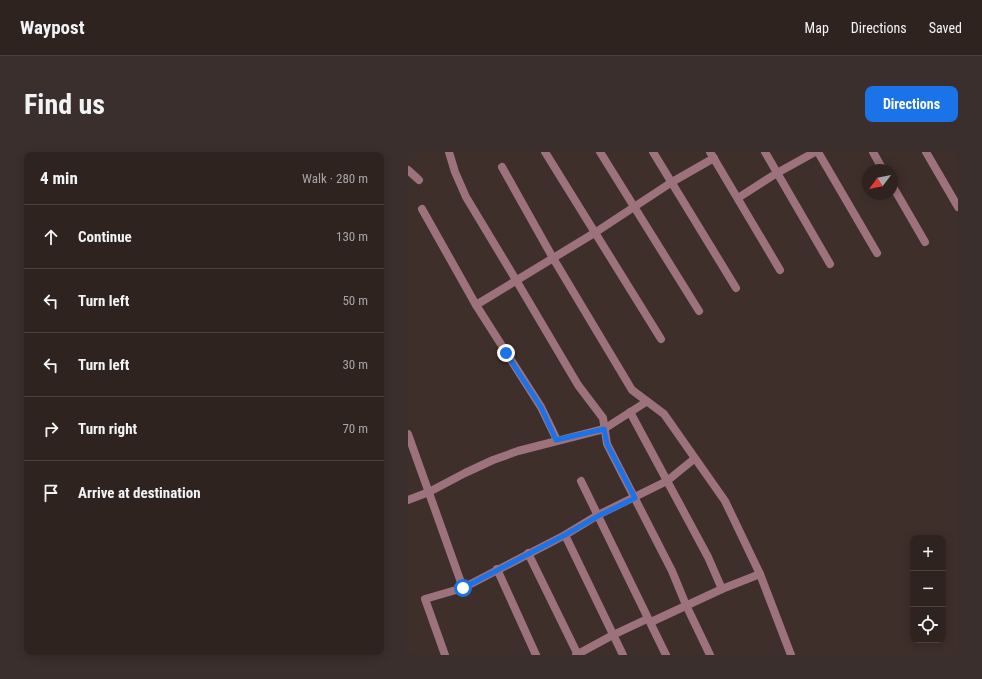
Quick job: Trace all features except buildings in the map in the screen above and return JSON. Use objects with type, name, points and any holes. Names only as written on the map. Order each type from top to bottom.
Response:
[{"type":"street","points":[[449,152],[454,172],[466,197],[578,385],[603,418],[607,444],[672,571],[686,605],[710,655]]},
{"type":"street","points":[[545,152],[661,339]]},
{"type":"street","points":[[600,152],[699,311]]},
{"type":"street","points":[[653,152],[736,288]]},
{"type":"street","points":[[765,152],[830,264]]},
{"type":"street","points":[[738,198],[777,173],[816,152],[877,254]]},
{"type":"street","points":[[873,152],[880,164]]},
{"type":"street","points":[[926,152],[958,207]]},
{"type":"street","points":[[476,304],[596,232],[712,155],[780,270]]},
{"type":"street","points":[[502,167],[553,258],[632,390],[664,414],[694,460],[725,501],[760,574],[791,655]]},
{"type":"street","points":[[408,170],[419,180]]},
{"type":"street","points":[[898,195],[925,242]]},
{"type":"street","points":[[422,209],[476,304],[541,407],[556,440]]},
{"type":"street","points":[[408,500],[428,492],[493,460],[556,440],[604,429],[646,402]]},
{"type":"street","points":[[630,412],[708,557],[722,589]]},
{"type":"street","points":[[408,434],[463,588]]},
{"type":"street","points":[[446,655],[425,600],[463,588],[565,535],[667,480],[694,460]]},
{"type":"street","points":[[581,481],[666,655]]},
{"type":"street","points":[[565,535],[623,655]]},
{"type":"street","points":[[528,553],[577,655],[647,619],[651,622]]},
{"type":"street","points":[[497,569],[536,655]]},
{"type":"street","points":[[651,622],[722,589],[760,574]]},
{"type":"route","points":[[463,588],[565,535],[598,516],[635,498],[607,444],[604,429],[556,440],[541,407],[506,353]]}]
